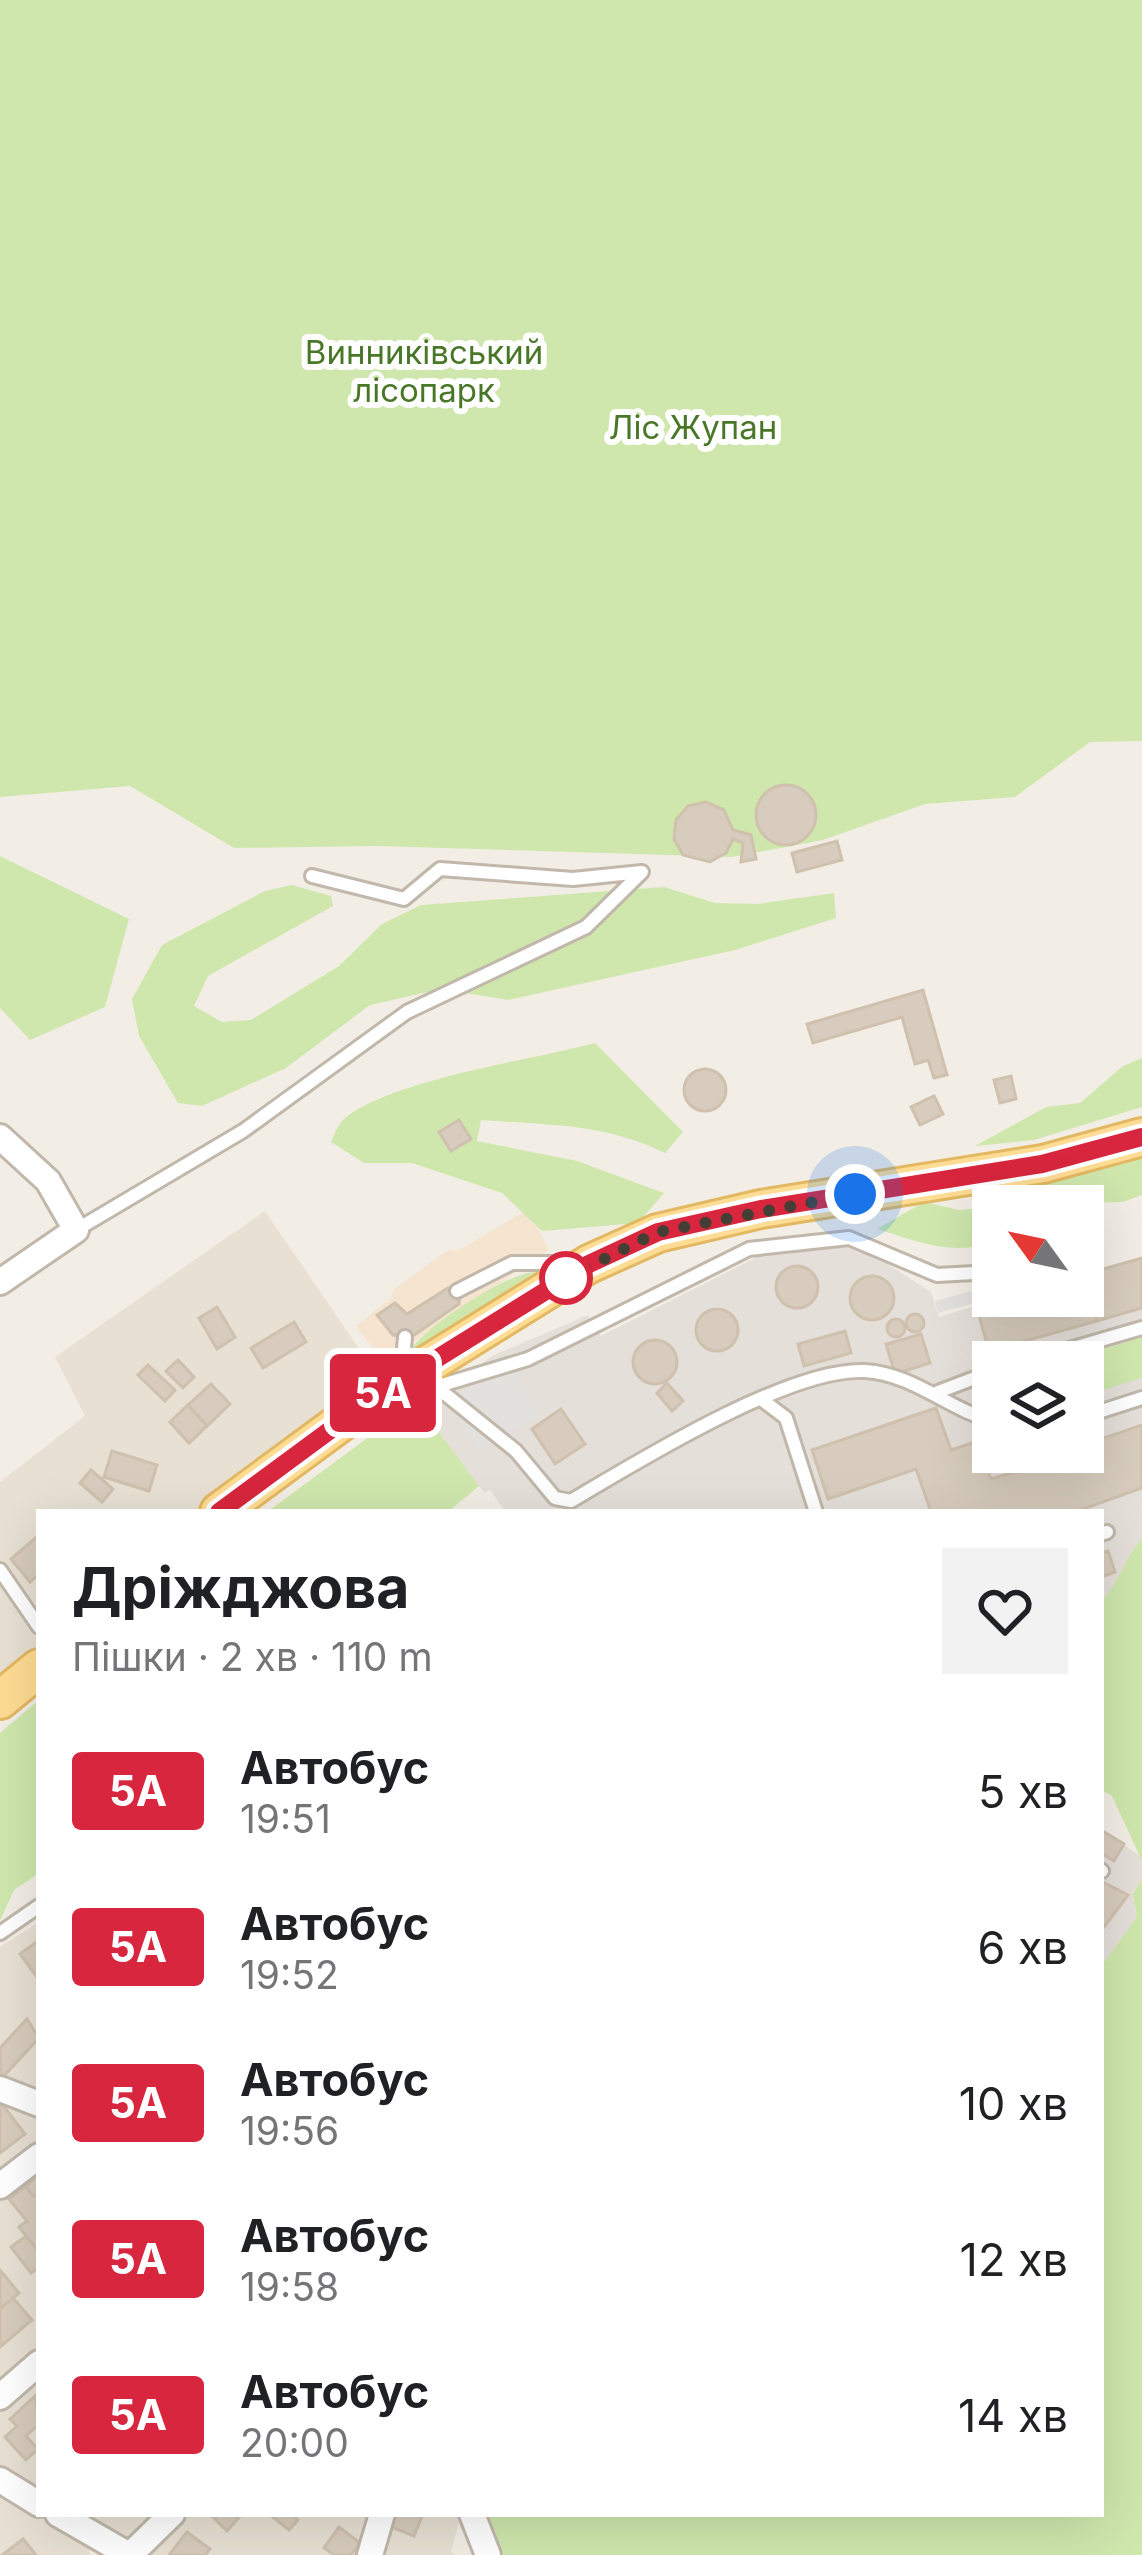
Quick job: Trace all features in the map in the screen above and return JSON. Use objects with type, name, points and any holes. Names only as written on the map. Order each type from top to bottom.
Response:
[{"type":"main road","points":[[223,1509],[307,1443],[419,1366],[589,1264],[658,1232],[1042,1164],[1142,1137]]},
{"type":"main road","points":[[0,1700],[36,1670]]},
{"type":"street","points":[[0,1136],[49,1180],[76,1230],[0,1282]]},
{"type":"street","points":[[0,2089],[36,2103]]},
{"type":"street","points":[[0,2186],[36,2158]]},
{"type":"street","points":[[0,2397],[36,2366]]},
{"type":"street","points":[[0,2480],[36,2502]]},
{"type":"street","points":[[63,2517],[130,2555],[169,2517]]},
{"type":"street","points":[[370,2555],[381,2517]]},
{"type":"street","points":[[473,2517],[488,2555]]},
{"type":"lane","points":[[76,1230],[243,1131],[407,1012],[586,927],[642,872],[573,879],[440,869],[404,899],[312,876]]},
{"type":"lane","points":[[419,1366],[528,1359],[749,1249],[849,1238],[937,1275],[972,1273]]},
{"type":"lane","points":[[457,1292],[512,1263],[589,1264]]},
{"type":"lane","points":[[1097,1341],[1142,1328]]},
{"type":"lane","points":[[419,1366],[516,1451],[555,1498],[571,1501],[759,1398],[862,1371],[938,1392],[972,1410]]},
{"type":"lane","points":[[938,1392],[972,1379]]},
{"type":"lane","points":[[759,1398],[786,1418],[815,1509]]},
{"type":"lane","points":[[1104,1410],[1142,1398]]},
{"type":"lane","points":[[0,1570],[36,1623]]},
{"type":"lane","points":[[0,1934],[36,1908]]},
{"type":"shaded area","points":[[528,1209],[549,1250],[384,1362],[356,1326],[391,1298],[394,1289],[448,1250],[457,1251]]},
{"type":"shaded area","points":[[265,1211],[381,1381],[211,1509],[36,1509],[36,1657],[0,1687],[0,1482],[85,1416],[55,1357]]},
{"type":"shaded area","points":[[855,1243],[931,1292],[939,1317],[972,1307],[972,1317],[1104,1317],[1104,1269],[1142,1258],[1142,1602],[1104,1678],[1104,1509],[504,1509],[490,1490],[484,1493],[420,1407],[492,1356],[588,1315],[601,1336],[769,1251]]},
{"type":"shaded area","points":[[972,1291],[972,1304],[938,1313],[935,1301]]},
{"type":"shaded area","points":[[510,1364],[539,1417],[478,1451],[448,1399]]},
{"type":"shaded area","points":[[1104,1832],[1142,1857],[1142,1879],[1133,1894],[1137,1916],[1104,1963]]},
{"type":"shaded area","points":[[36,1924],[36,2094],[0,2080],[0,1947]]},
{"type":"shaded area","points":[[0,2100],[36,2111],[36,2147],[0,2177]]},
{"type":"shaded area","points":[[36,2170],[36,2357],[0,2389],[0,2199]]},
{"type":"shaded area","points":[[36,2375],[36,2492],[0,2467],[0,2407]]},
{"type":"shaded area","points":[[0,2491],[89,2546],[90,2555],[0,2555]]},
{"type":"shaded area","points":[[80,2517],[152,2517],[125,2542]]},
{"type":"shaded area","points":[[182,2517],[372,2517],[361,2538],[364,2555],[146,2555]]},
{"type":"shaded area","points":[[387,2517],[460,2517],[451,2552],[456,2555],[375,2555]]},
{"type":"green space","name":"Ліс Жупан","points":[[0,0],[1142,0],[1142,741],[1090,742],[1015,797],[925,804],[823,840],[732,857],[379,846],[234,848],[130,786],[0,797]]},
{"type":"green space","points":[[0,856],[129,919],[105,1007],[30,1040],[0,1008]]},
{"type":"green space","points":[[292,885],[331,896],[333,906],[208,976],[194,1006],[222,1022],[251,1020],[339,966],[382,924],[421,905],[664,887],[715,903],[757,904],[834,893],[836,918],[735,950],[508,1000],[441,989],[370,1005],[286,1068],[202,1106],[178,1103],[139,1036],[132,999],[162,945],[265,891]]},
{"type":"green space","points":[[595,1043],[683,1132],[665,1153],[620,1136],[529,1123],[481,1120],[477,1141],[577,1161],[664,1193],[638,1223],[542,1231],[502,1193],[412,1163],[364,1163],[331,1142],[345,1118],[395,1092]]},
{"type":"green space","points":[[1142,1058],[1142,1107],[1034,1140],[975,1146],[1046,1107],[1080,1103],[1123,1066]]},
{"type":"green space","points":[[1142,1153],[1142,1195],[1123,1202],[1104,1203],[1104,1185],[1017,1183]]},
{"type":"green space","points":[[924,1202],[972,1209],[972,1246],[965,1248],[920,1242],[877,1229]]},
{"type":"green space","points":[[536,1272],[408,1355],[427,1332],[465,1304],[506,1281]]},
{"type":"green space","points":[[1142,1337],[1142,1378],[1104,1390],[1104,1349]]},
{"type":"green space","points":[[420,1407],[479,1486],[452,1509],[271,1509],[404,1411]]},
{"type":"green space","points":[[1142,1539],[1142,1861],[1112,1796],[1104,1792],[1104,1598]]},
{"type":"green space","points":[[36,1703],[36,1875],[14,1890],[0,1921],[0,1733]]},
{"type":"green space","points":[[1142,1879],[1142,2555],[504,2555],[489,2517],[1104,2517],[1104,1963],[1137,1916],[1133,1894]]},
{"type":"building","points":[[786,785],[807,794],[816,815],[807,836],[786,845],[765,836],[756,815],[765,794]]},
{"type":"building","points":[[706,802],[724,810],[733,830],[751,835],[756,859],[741,862],[743,843],[733,839],[726,853],[710,862],[683,855],[674,839],[676,820],[688,806]]},
{"type":"building","points":[[837,841],[842,860],[797,872],[792,853]]},
{"type":"building","points":[[923,990],[947,1075],[934,1078],[928,1060],[915,1064],[902,1017],[813,1043],[807,1024]]},
{"type":"building","points":[[705,1069],[720,1075],[726,1090],[720,1105],[705,1111],[690,1105],[684,1090],[690,1075]]},
{"type":"building","points":[[1011,1076],[1016,1099],[1000,1103],[994,1080]]},
{"type":"building","points":[[934,1096],[943,1114],[920,1125],[911,1107]]},
{"type":"building","points":[[459,1120],[471,1139],[451,1151],[439,1132]]},
{"type":"building","points":[[1142,1258],[1142,1308],[1097,1321],[1096,1317],[1104,1317],[1104,1269]]},
{"type":"building","points":[[797,1266],[812,1272],[818,1287],[812,1302],[797,1308],[782,1302],[776,1287],[782,1272]]},
{"type":"building","points":[[872,1276],[888,1282],[894,1298],[888,1314],[872,1320],[856,1314],[850,1298],[856,1282]]},
{"type":"building","points":[[448,1288],[460,1293],[459,1304],[410,1338],[393,1335],[377,1315],[395,1303],[407,1314]]},
{"type":"building","points":[[217,1307],[235,1337],[217,1349],[199,1318]]},
{"type":"building","points":[[717,1309],[732,1315],[738,1330],[732,1345],[717,1351],[702,1345],[696,1330],[702,1315]]},
{"type":"building","points":[[915,1314],[924,1323],[915,1332],[906,1323]]},
{"type":"building","points":[[979,1317],[1096,1317],[1097,1321],[1025,1341],[986,1341]]},
{"type":"building","points":[[896,1319],[905,1328],[896,1337],[887,1328]]},
{"type":"building","points":[[294,1322],[306,1342],[263,1368],[251,1348]]},
{"type":"building","points":[[845,1331],[851,1353],[804,1366],[798,1344]]},
{"type":"building","points":[[921,1334],[930,1363],[895,1374],[886,1344]]},
{"type":"building","points":[[655,1340],[670,1347],[677,1362],[670,1377],[655,1384],[640,1377],[633,1362],[640,1347]]},
{"type":"building","points":[[178,1360],[194,1377],[183,1388],[166,1371]]},
{"type":"building","points":[[148,1365],[175,1390],[165,1401],[138,1375]]},
{"type":"building","points":[[667,1383],[683,1401],[672,1411],[657,1393]]},
{"type":"building","points":[[211,1384],[230,1404],[207,1426],[188,1405]]},
{"type":"building","points":[[188,1405],[207,1426],[189,1443],[170,1422]]},
{"type":"building","points":[[936,1408],[951,1450],[972,1443],[972,1473],[989,1473],[991,1479],[1011,1473],[1104,1473],[1104,1438],[1142,1425],[1142,1488],[1083,1509],[930,1509],[916,1469],[828,1499],[812,1450]]},
{"type":"building","points":[[561,1409],[585,1444],[555,1464],[532,1429]]},
{"type":"building","points":[[112,1451],[157,1465],[149,1491],[104,1477]]},
{"type":"building","points":[[91,1470],[113,1489],[102,1502],[80,1483]]},
{"type":"building","points":[[36,1538],[36,1577],[30,1582],[11,1559]]},
{"type":"building","points":[[1108,1551],[1115,1572],[1104,1576],[1104,1552]]},
{"type":"building","points":[[1104,1832],[1124,1844],[1114,1861],[1104,1855]]},
{"type":"building","points":[[1104,1883],[1128,1895],[1104,1927]]},
{"type":"building","points":[[36,1942],[36,1976],[20,1954]]},
{"type":"building","points":[[27,2019],[36,2041],[1,2079],[0,2048]]},
{"type":"building","points":[[0,2105],[25,2134],[0,2153]]},
{"type":"building","points":[[36,2178],[36,2195],[33,2196],[26,2186]]},
{"type":"building","points":[[26,2186],[36,2195],[36,2248],[19,2227],[27,2221],[9,2199]]},
{"type":"building","points":[[26,2236],[36,2248],[36,2269],[31,2273],[11,2247]]},
{"type":"building","points":[[0,2270],[19,2293],[0,2309]]},
{"type":"building","points":[[13,2298],[32,2320],[0,2347],[0,2309]]},
{"type":"building","points":[[35,2396],[36,2427],[26,2436],[36,2451],[26,2460],[5,2437],[17,2426],[10,2419]]},
{"type":"building","points":[[213,2517],[239,2517],[227,2531]]},
{"type":"building","points":[[273,2517],[298,2520],[289,2530]]},
{"type":"building","points":[[390,2517],[422,2517],[414,2536],[386,2525]]},
{"type":"building","points":[[339,2527],[360,2543],[351,2555],[334,2555],[324,2548]]},
{"type":"building","points":[[187,2532],[210,2549],[205,2555],[169,2555]]},
{"type":"building","points":[[23,2539],[36,2555],[2,2555]]},
{"type":"bus line","name":"5А","points":[[222,1509],[291,1454],[375,1397],[589,1264],[658,1232],[761,1209],[1042,1164],[1142,1137]]},
{"type":"route","points":[[566,1278],[658,1232],[855,1194]]},
{"type":"park label","name":"Винниківський лісопарк","points":[[424,371]]}]
